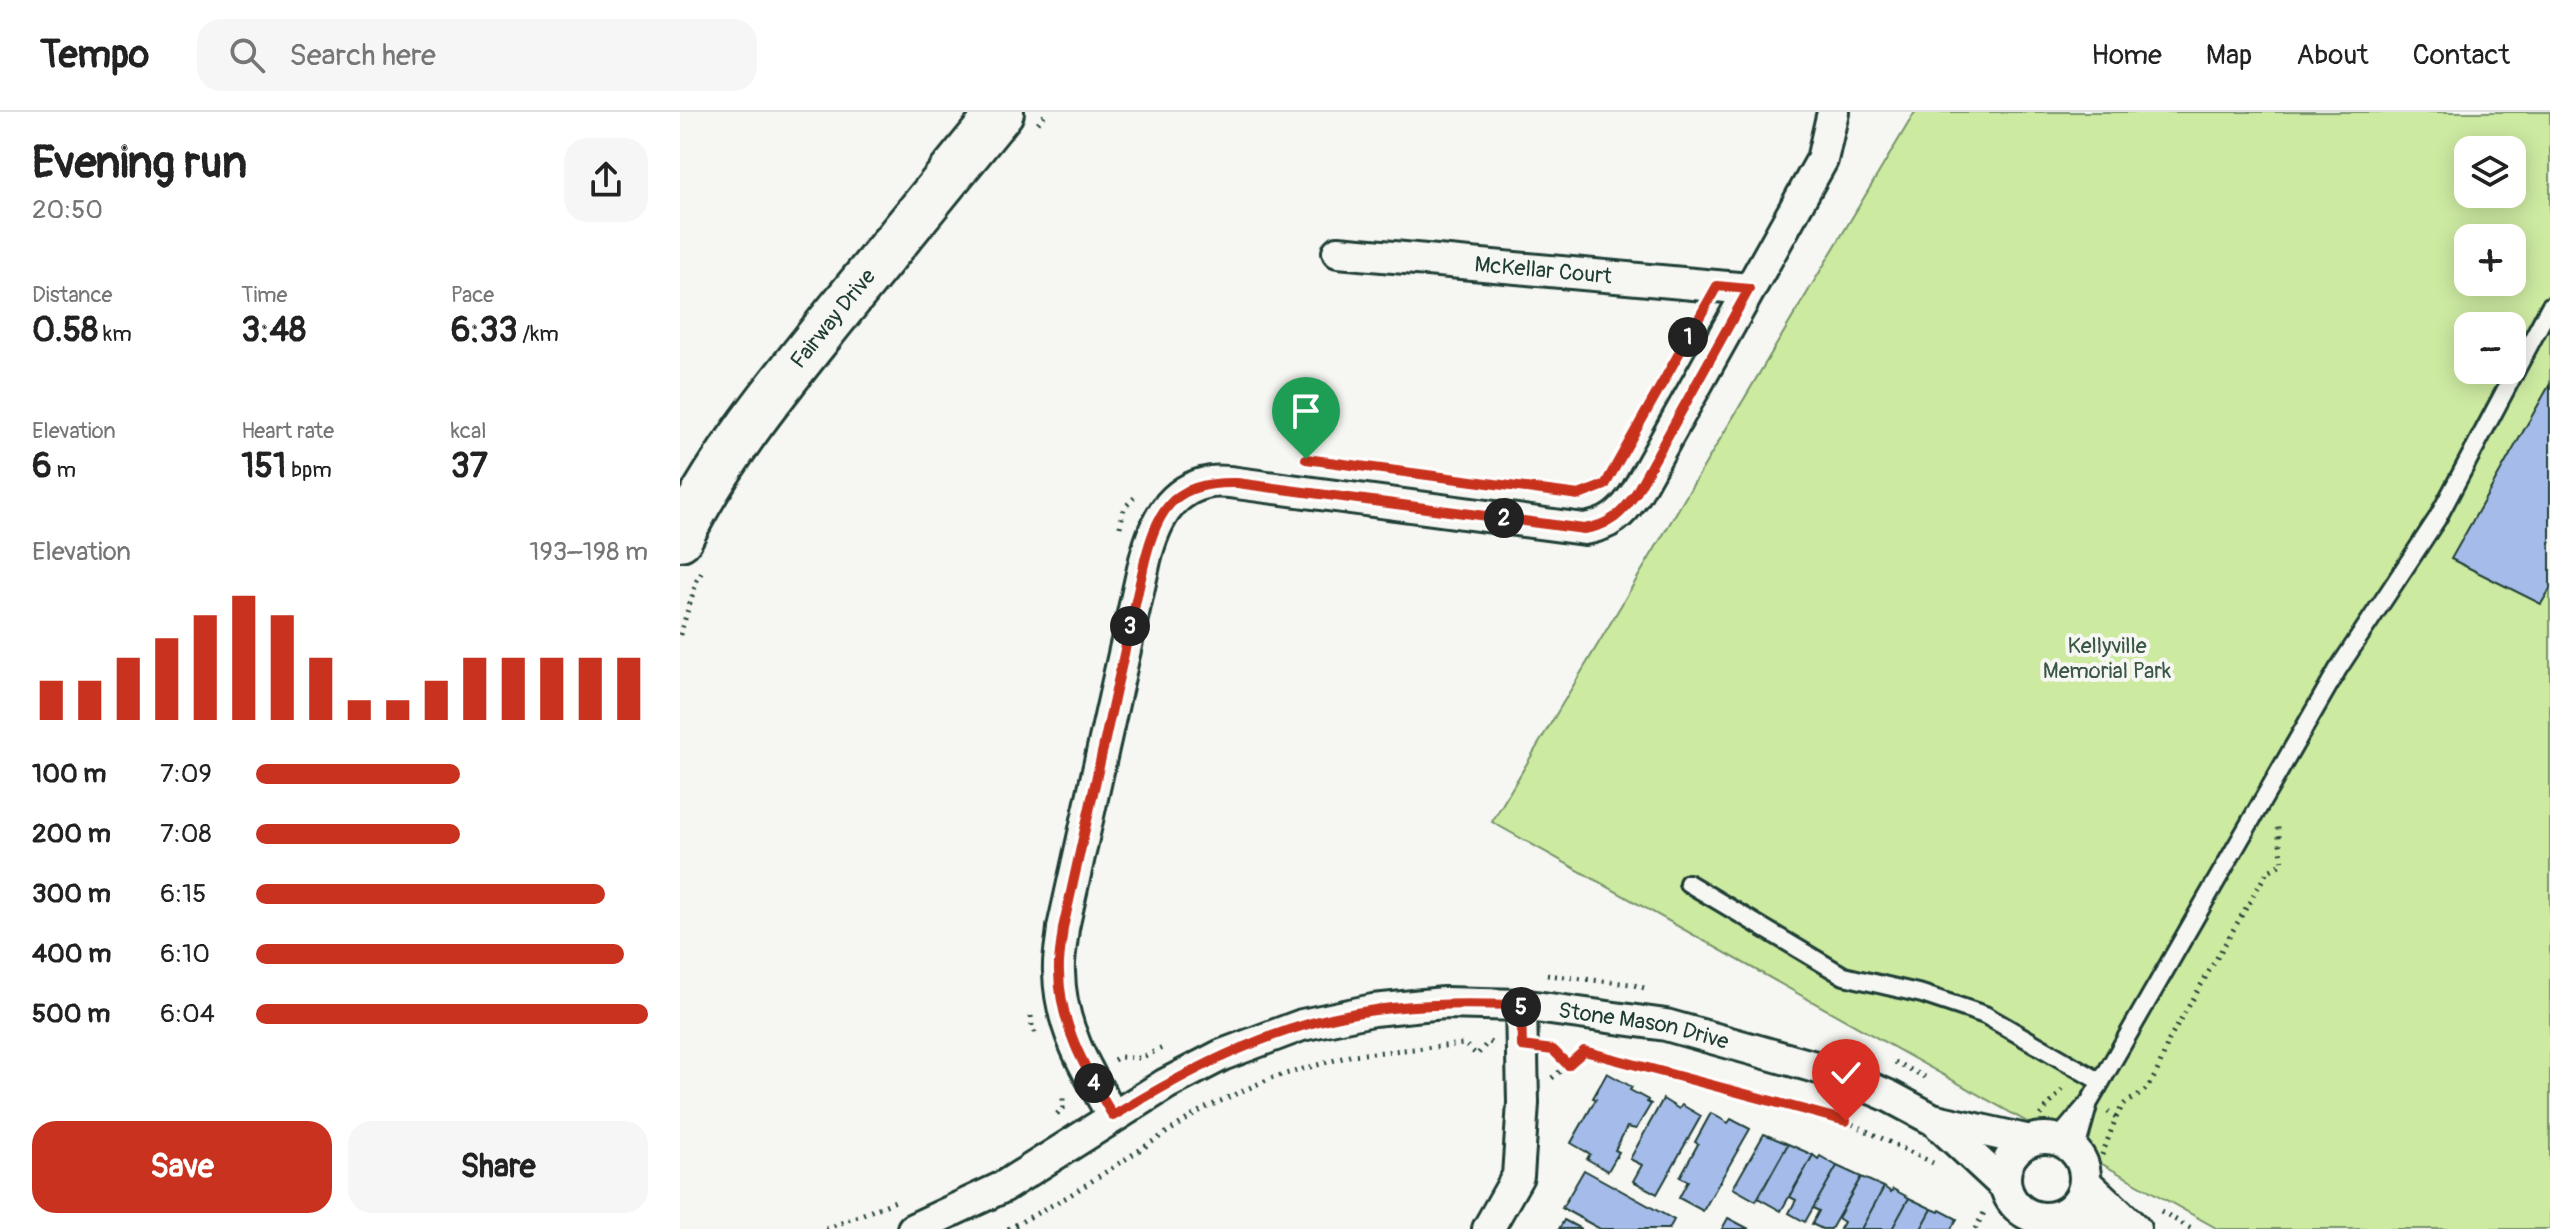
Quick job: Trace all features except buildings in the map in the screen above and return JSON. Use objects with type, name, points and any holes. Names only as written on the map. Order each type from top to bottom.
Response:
[{"type":"street","name":"Fairway Drive","points":[[680,538],[691,489],[732,448],[1001,112]]},
{"type":"street","points":[[1113,1116],[1072,1042],[1062,1008],[1059,970],[1063,928],[1145,560],[1152,530],[1167,506],[1189,489],[1212,482],[1237,483],[1584,529],[1602,526],[1615,518],[1636,493],[1822,160],[1833,112]]},
{"type":"street","name":"McKellar Court","points":[[1338,252],[1749,289]]},
{"type":"street","name":"Stone Mason Drive","points":[[913,1229],[1003,1187],[1166,1084],[1222,1055],[1302,1025],[1373,1010],[1444,1003],[1521,1005],[1666,1025],[1779,1055],[1847,1078],[1934,1120],[2054,1145]]},
{"type":"street","points":[[1488,1229],[1518,1176],[1523,1103],[1521,1005]]},
{"type":"street","name":"Stone Mason Drive","points":[[1934,1120],[2022,1211],[2116,1229]]},
{"type":"street","points":[[2054,1145],[2084,1170],[2082,1194],[2075,1205],[2022,1211],[2005,1173],[2009,1160],[2018,1149],[2054,1145]]},
{"type":"street","points":[[2085,1182],[2135,1229]]},
{"type":"lane","points":[[2054,1145],[2090,1101],[2338,669],[2437,519],[2550,306]]},
{"type":"lane","points":[[1688,883],[1844,976],[1922,994],[1985,1015],[2101,1082]]},
{"type":"path","points":[[1564,493],[1579,495],[1605,485]]},
{"type":"path","points":[[1117,539],[1124,508],[1144,488]]},
{"type":"path","points":[[2116,1118],[2124,1102],[2143,1091],[2158,1067],[2169,1040],[2267,872],[2283,863],[2276,815]]},
{"type":"path","points":[[1031,1013],[1032,1026],[1038,1039]]},
{"type":"path","points":[[1008,1229],[1067,1197],[1203,1109],[1271,1078],[1353,1055],[1464,1044],[1477,1055],[1488,1042],[1553,1050],[1568,1065]]},
{"type":"path","points":[[1551,1092],[1551,1079],[1584,1051],[1846,1121],[1945,1169]]},
{"type":"path","points":[[1975,1229],[1986,1209],[2022,1211]]},
{"type":"green space","name":"Kellyville Memorial Park","points":[[1915,112],[2550,112],[2550,1229],[2218,1229],[1492,822]]},
{"type":"route","points":[[1306,459],[1579,495],[1605,485],[1717,286],[1749,289],[1636,493],[1627,507],[1602,526],[1584,529],[1237,483],[1212,482],[1189,489],[1167,506],[1152,530],[1145,560],[1063,928],[1059,970],[1062,1008],[1072,1042],[1113,1116],[1222,1055],[1302,1025],[1373,1010],[1444,1003],[1521,1005],[1522,1046],[1553,1050],[1568,1065],[1584,1051],[1846,1121]]}]
